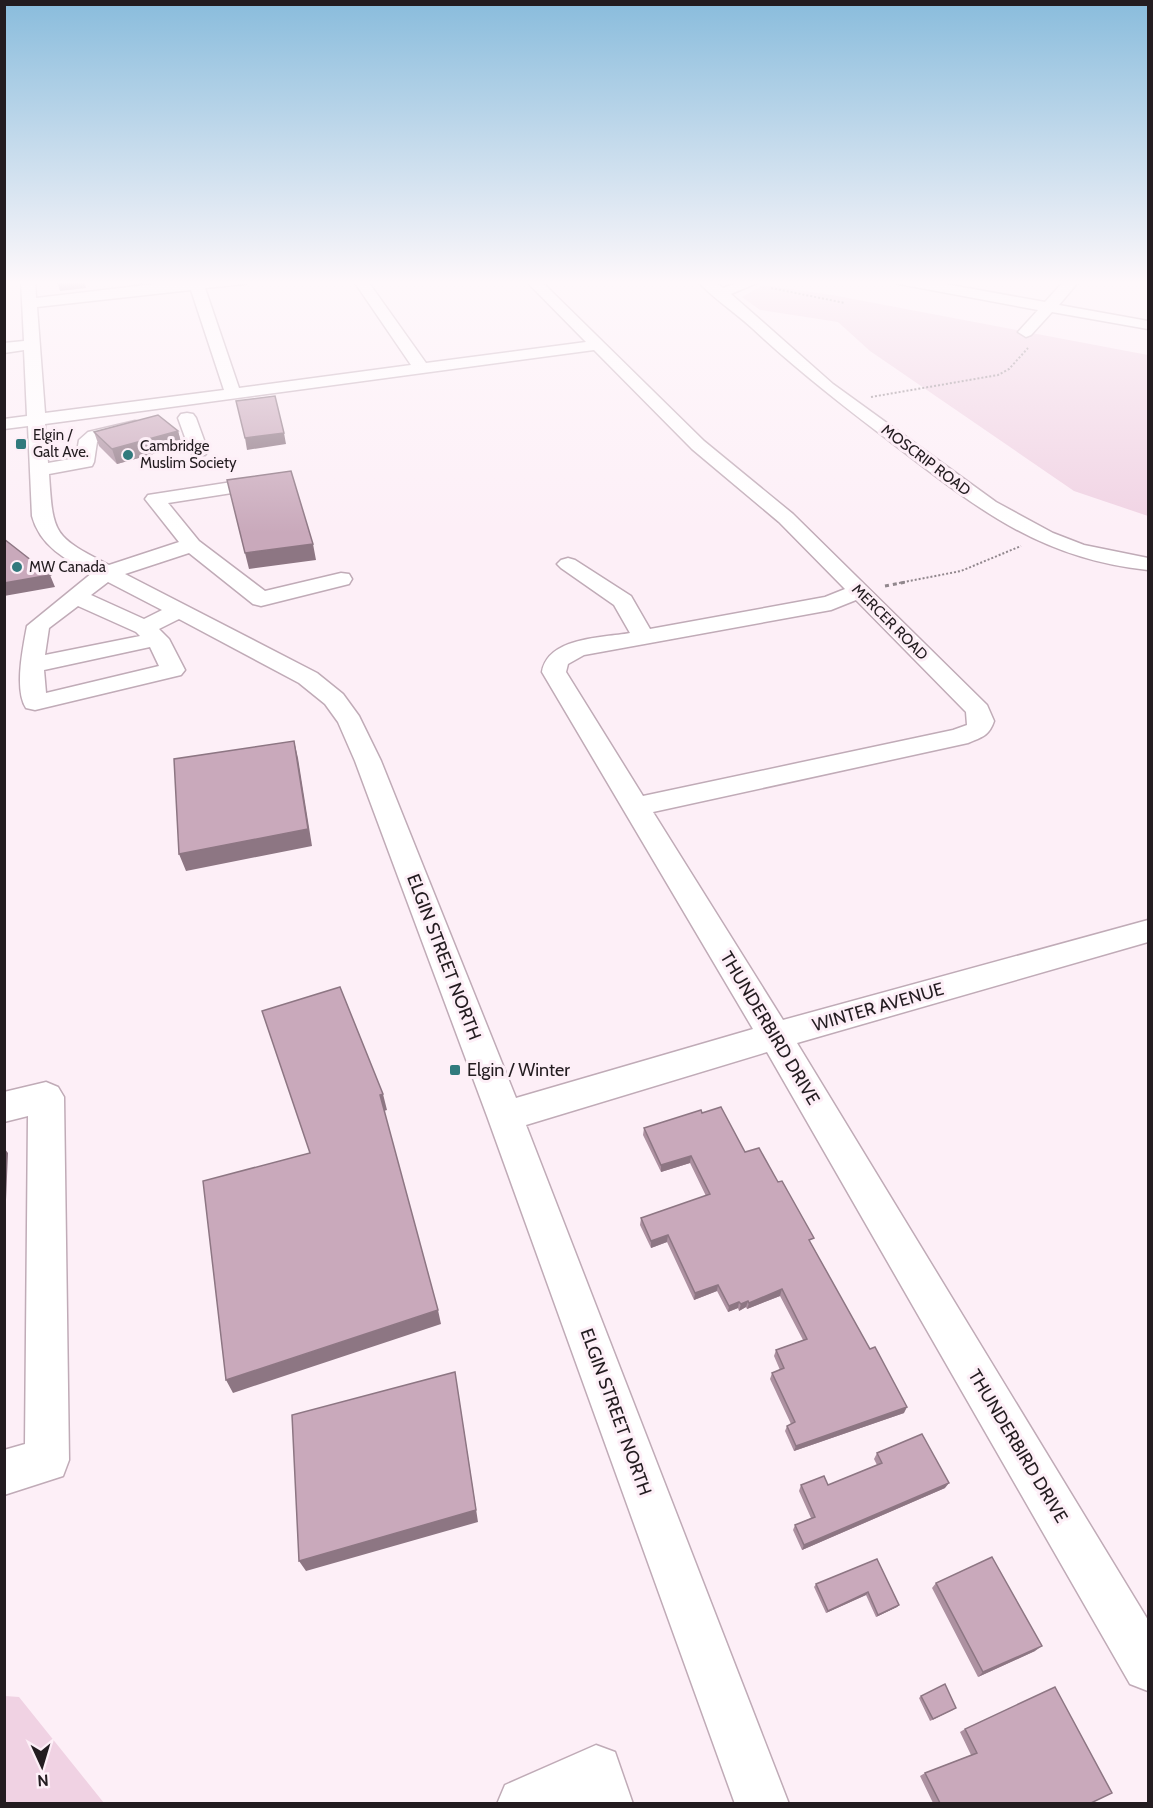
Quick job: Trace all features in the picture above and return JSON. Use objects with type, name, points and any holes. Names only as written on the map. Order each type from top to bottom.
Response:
[{"type":"street","name":"ELGIN STREET NORTH","points":[[22,364],[20,422],[39,470],[45,527],[58,544],[106,573],[308,678],[334,699],[350,721],[373,772],[506,1116],[762,1803]]},
{"type":"street","points":[[223,364],[233,393]]},
{"type":"street","points":[[418,364],[421,368]]},
{"type":"street","points":[[20,422],[449,364]]},
{"type":"street","name":"MERCER ROAD","points":[[617,364],[698,445],[870,590],[978,710],[981,721],[978,730],[959,737],[637,806]]},
{"type":"street","name":"MOSCRIP ROAD","points":[[800,364],[986,506],[1041,537],[1071,548],[1149,564]]},
{"type":"street","points":[[180,400],[199,451]]},
{"type":"street","points":[[167,420],[187,418]]},
{"type":"street","points":[[39,470],[85,462],[88,440],[94,436],[148,423]]},
{"type":"street","points":[[264,483],[155,499],[192,545],[261,599],[341,579]]},
{"type":"street","points":[[77,597],[150,633],[173,670],[35,703],[32,665],[38,626],[106,573],[192,545]]},
{"type":"street","points":[[568,564],[623,601],[644,638]]},
{"type":"street","name":"THUNDERBIRD DRIVE","points":[[870,590],[831,603],[578,649],[562,655],[554,664],[557,680],[637,806],[1149,1666]]},
{"type":"street","points":[[32,665],[150,633],[179,611]]},
{"type":"street","name":"WINTER AVENUE","points":[[506,1116],[775,1036],[1149,931]]},
{"type":"street","points":[[4,1107],[46,1097],[47,1460],[4,1473]]},
{"type":"street","points":[[524,1803],[596,1771],[606,1803]]},
{"type":"path","points":[[846,400],[980,380],[998,375],[1009,369],[1012,364]]},
{"type":"path","points":[[870,590],[961,571],[1041,537]]},
{"type":"shaded area","points":[[889,364],[1148,364],[1148,516],[1074,491]]},
{"type":"shaded area","points":[[5,1696],[19,1697],[104,1803],[5,1803]]},
{"type":"building","points":[[275,396],[284,433],[245,438],[236,401]]},
{"type":"building","points":[[158,415],[178,431],[112,449],[94,432]]},
{"type":"building","points":[[291,471],[313,544],[245,553],[227,480]]},
{"type":"building","points":[[4,539],[50,575],[4,583]]},
{"type":"building","points":[[294,741],[308,829],[179,854],[174,759]]},
{"type":"building","points":[[340,987],[383,1094],[380,1095],[438,1310],[226,1380],[203,1181],[310,1153],[262,1011]]},
{"type":"building","points":[[721,1107],[745,1152],[759,1148],[778,1182],[782,1181],[814,1238],[809,1240],[870,1349],[875,1347],[907,1407],[796,1446],[787,1426],[795,1422],[772,1373],[784,1368],[776,1350],[807,1339],[782,1289],[749,1303],[748,1301],[741,1304],[739,1302],[729,1306],[718,1285],[695,1293],[668,1235],[651,1241],[641,1218],[710,1194],[691,1156],[661,1165],[644,1128],[701,1110],[702,1113]]},
{"type":"building","points":[[455,1372],[476,1510],[299,1561],[292,1415]]},
{"type":"building","points":[[922,1434],[949,1483],[804,1545],[795,1525],[815,1517],[801,1485],[824,1476],[828,1485],[882,1463],[877,1453]]},
{"type":"building","points":[[992,1557],[1042,1646],[983,1672],[936,1583]]},
{"type":"building","points":[[877,1559],[899,1605],[878,1615],[868,1592],[828,1611],[816,1584]]},
{"type":"building","points":[[945,1684],[956,1708],[933,1719],[921,1696]]},
{"type":"building","points":[[1055,1687],[1112,1793],[1091,1803],[940,1803],[925,1773],[977,1753],[965,1729]]},
{"type":"place","name":"Elgin / Galt Ave.","points":[[21,444]]},
{"type":"place","name":"Cambridge Muslim Society","points":[[128,455]]},
{"type":"place","name":"MW Canada","points":[[17,567]]},
{"type":"place","name":"Elgin / Winter","points":[[455,1070]]}]
